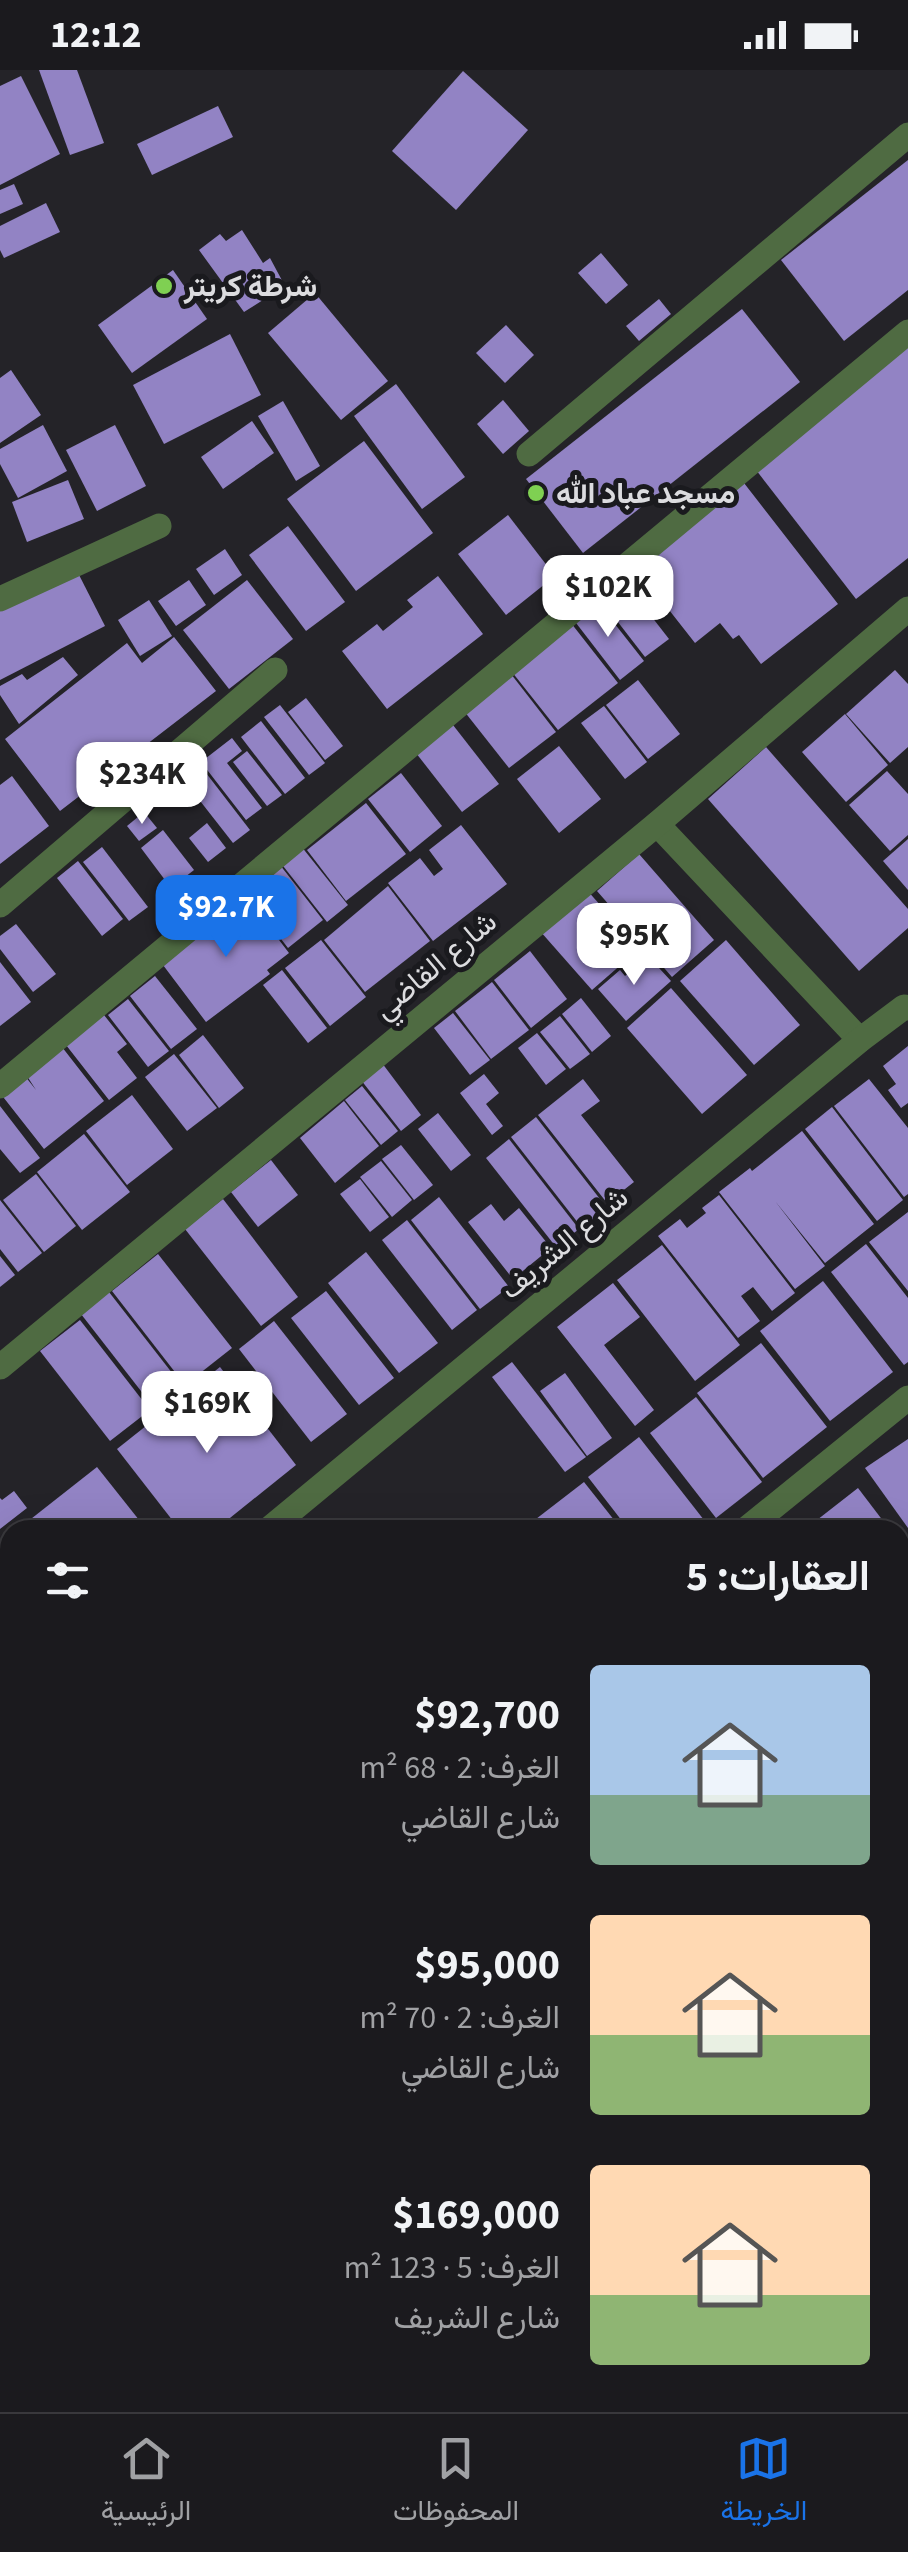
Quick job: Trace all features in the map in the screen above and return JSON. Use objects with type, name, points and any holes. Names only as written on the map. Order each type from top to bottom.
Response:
[{"type":"street","points":[[529,454],[908,135]]},
{"type":"street","points":[[0,1086],[908,332]]},
{"type":"street","points":[[0,599],[159,526]]},
{"type":"street","name":"شارع القاضي","points":[[5,1354],[658,824],[908,609]]},
{"type":"street","points":[[0,905],[275,670]]},
{"type":"street","points":[[658,824],[860,1040]]},
{"type":"street","name":"شارع الشريف","points":[[280,1520],[860,1040],[906,1008]]},
{"type":"street","points":[[757,1520],[908,1398]]},
{"type":"building","points":[[39,70],[77,70],[104,143],[70,155]]},
{"type":"building","points":[[463,71],[528,130],[456,210],[392,151]]},
{"type":"building","points":[[21,76],[60,154],[0,185],[0,86]]},
{"type":"building","points":[[218,106],[233,137],[152,175],[137,144]]},
{"type":"building","points":[[908,160],[908,290],[844,341],[781,260]]},
{"type":"building","points":[[14,184],[23,204],[0,214],[0,190]]},
{"type":"building","points":[[46,203],[60,232],[4,258],[0,226]]},
{"type":"building","points":[[242,230],[263,263],[270,258],[285,286],[244,312],[199,250],[220,234],[226,241]]},
{"type":"building","points":[[601,253],[628,285],[606,304],[578,273]]},
{"type":"building","points":[[173,270],[207,319],[132,373],[98,325]]},
{"type":"building","points":[[315,293],[388,381],[341,420],[268,333]]},
{"type":"building","points":[[659,299],[671,314],[639,341],[626,326]]},
{"type":"building","points":[[742,309],[800,382],[583,553],[526,479]]},
{"type":"building","points":[[506,325],[534,355],[505,383],[476,353]]},
{"type":"building","points":[[908,330],[908,558],[856,599],[746,457]]},
{"type":"building","points":[[230,334],[261,395],[164,444],[133,385]]},
{"type":"building","points":[[11,370],[41,415],[0,443],[0,378]]},
{"type":"building","points":[[396,384],[465,477],[422,509],[354,416]]},
{"type":"building","points":[[503,400],[529,431],[503,454],[477,424]]},
{"type":"building","points":[[283,401],[320,466],[296,481],[258,416]]},
{"type":"building","points":[[252,421],[274,453],[223,489],[201,457]]},
{"type":"building","points":[[43,425],[67,471],[18,498],[0,464],[0,449]]},
{"type":"building","points":[[115,425],[146,486],[97,511],[66,450]]},
{"type":"building","points":[[364,441],[433,533],[356,591],[287,499]]},
{"type":"building","points":[[737,474],[838,604],[761,664],[739,635],[733,639],[720,623],[695,643],[629,559]]},
{"type":"building","points":[[68,480],[84,519],[27,542],[12,502]]},
{"type":"building","points":[[508,515],[555,576],[506,615],[458,554]]},
{"type":"building","points":[[288,526],[345,602],[306,631],[249,555]]},
{"type":"building","points":[[225,549],[242,575],[214,595],[196,569]]},
{"type":"building","points":[[76,569],[105,626],[0,680],[0,608]]},
{"type":"building","points":[[438,576],[483,634],[387,709],[342,651],[377,624],[383,631],[413,607],[407,600]]},
{"type":"building","points":[[620,576],[669,639],[645,657],[597,595]]},
{"type":"building","points":[[189,580],[206,605],[176,626],[158,601]]},
{"type":"building","points":[[247,580],[293,639],[229,689],[183,630]]},
{"type":"building","points":[[149,600],[172,636],[140,656],[118,620]]},
{"type":"building","points":[[596,600],[644,661],[620,680],[573,619]]},
{"type":"building","points":[[571,623],[618,683],[558,730],[512,672]]},
{"type":"building","points":[[174,637],[216,691],[60,811],[5,739],[127,643],[142,663]]},
{"type":"building","points":[[63,657],[78,675],[19,724],[0,695],[0,686],[22,674],[27,680]]},
{"type":"building","points":[[895,670],[908,684],[908,747],[890,763],[846,714]]},
{"type":"building","points":[[511,674],[556,732],[509,768],[464,711]]},
{"type":"building","points":[[638,680],[680,734],[648,759],[606,705]]},
{"type":"building","points":[[306,698],[343,746],[325,760],[288,712]]},
{"type":"building","points":[[280,705],[325,763],[309,775],[264,717]]},
{"type":"building","points":[[604,706],[647,762],[625,779],[581,723]]},
{"type":"building","points":[[845,714],[888,765],[846,802],[802,752]]},
{"type":"building","points":[[261,721],[305,778],[285,794],[241,737]]},
{"type":"building","points":[[453,725],[499,784],[462,812],[416,753]]},
{"type":"building","points":[[232,738],[242,751],[227,763],[262,808],[246,820],[201,762]]},
{"type":"building","points":[[559,746],[601,799],[559,833],[517,779]]},
{"type":"building","points":[[766,747],[908,909],[908,928],[859,971],[708,799]]},
{"type":"building","points":[[247,751],[282,795],[267,806],[233,762]]},
{"type":"building","points":[[196,760],[250,830],[233,843],[179,774]]},
{"type":"building","points":[[887,771],[908,794],[908,835],[890,851],[849,805]]},
{"type":"building","points":[[401,773],[442,826],[410,852],[368,799]]},
{"type":"building","points":[[12,776],[49,826],[0,864],[0,785]]},
{"type":"building","points":[[366,803],[406,854],[346,901],[307,850]]},
{"type":"building","points":[[144,812],[157,828],[139,841],[127,826]]},
{"type":"building","points":[[207,823],[226,848],[208,862],[189,838]]},
{"type":"building","points":[[461,825],[507,884],[433,941],[388,883],[420,858],[434,876],[443,869],[429,850]]},
{"type":"building","points":[[163,830],[194,870],[171,888],[141,848]]},
{"type":"building","points":[[908,839],[908,890],[883,861]]},
{"type":"building","points":[[301,846],[348,905],[327,922],[280,862]]},
{"type":"building","points":[[102,847],[148,907],[129,921],[83,862]]},
{"type":"building","points":[[639,854],[714,940],[672,977],[597,891]]},
{"type":"building","points":[[78,861],[123,919],[102,936],[57,878]]},
{"type":"building","points":[[280,865],[323,920],[288,948],[248,896],[262,886],[259,881]]},
{"type":"building","points":[[388,886],[430,941],[365,992],[324,940]]},
{"type":"building","points":[[586,889],[639,949],[592,990],[540,931]]},
{"type":"building","points":[[247,898],[289,953],[267,970],[270,974],[206,1022],[163,965],[204,924],[209,929]]},
{"type":"building","points":[[16,924],[56,974],[33,992],[0,949],[0,936]]},
{"type":"building","points":[[321,940],[366,997],[330,1026],[285,968]]},
{"type":"building","points":[[726,940],[800,1025],[754,1065],[680,981]]},
{"type":"building","points":[[530,951],[567,999],[531,1028],[494,980]]},
{"type":"building","points":[[648,956],[671,981],[626,1021],[598,989],[620,970],[625,976]]},
{"type":"building","points":[[0,962],[31,1002],[0,1026]]},
{"type":"building","points":[[282,970],[327,1028],[308,1043],[263,985]]},
{"type":"building","points":[[155,976],[197,1029],[171,1049],[130,996]]},
{"type":"building","points":[[492,982],[529,1030],[491,1059],[455,1011]]},
{"type":"building","points":[[671,988],[747,1075],[702,1114],[627,1028]]},
{"type":"building","points":[[581,998],[611,1036],[592,1052],[562,1014]]},
{"type":"building","points":[[128,999],[169,1051],[148,1067],[108,1015]]},
{"type":"building","points":[[453,1013],[490,1060],[470,1075],[434,1028]]},
{"type":"building","points":[[104,1015],[127,1044],[117,1052],[137,1078],[109,1100],[66,1045]]},
{"type":"building","points":[[560,1016],[590,1054],[570,1069],[540,1032]]},
{"type":"building","points":[[537,1033],[566,1069],[546,1085],[518,1048]]},
{"type":"building","points":[[203,1035],[244,1088],[219,1108],[179,1055]]},
{"type":"building","points":[[908,1046],[908,1103],[901,1108],[888,1090],[896,1084],[883,1066]]},
{"type":"building","points":[[62,1047],[104,1101],[44,1149],[0,1093],[21,1071],[36,1090],[27,1076]]},
{"type":"building","points":[[174,1054],[217,1108],[187,1131],[145,1077]]},
{"type":"building","points":[[382,1063],[421,1115],[401,1131],[361,1080]]},
{"type":"building","points":[[484,1074],[499,1093],[486,1104],[503,1126],[492,1135],[460,1093]]},
{"type":"building","points":[[583,1079],[600,1101],[581,1115],[634,1182],[607,1203],[538,1115]]},
{"type":"building","points":[[869,1079],[908,1128],[908,1194],[904,1197],[834,1106]]},
{"type":"building","points":[[362,1086],[398,1131],[381,1145],[345,1100]]},
{"type":"building","points":[[132,1095],[173,1149],[127,1185],[86,1131]]},
{"type":"building","points":[[344,1101],[379,1146],[335,1183],[300,1138]]},
{"type":"building","points":[[0,1106],[40,1158],[20,1173],[0,1149]]},
{"type":"building","points":[[832,1107],[903,1200],[877,1221],[805,1129]]},
{"type":"building","points":[[438,1113],[471,1155],[451,1171],[418,1129]]},
{"type":"building","points":[[536,1117],[607,1208],[582,1228],[511,1137]]},
{"type":"building","points":[[802,1131],[874,1224],[825,1263],[775,1201],[825,1266],[795,1289],[719,1192]]},
{"type":"building","points":[[84,1134],[130,1192],[82,1230],[37,1172]]},
{"type":"building","points":[[509,1139],[579,1229],[556,1247],[486,1158]]},
{"type":"building","points":[[401,1145],[433,1185],[414,1200],[382,1159]]},
{"type":"building","points":[[271,1160],[298,1195],[258,1227],[231,1192]]},
{"type":"building","points":[[381,1161],[412,1200],[392,1217],[360,1177]]},
{"type":"building","points":[[36,1174],[76,1226],[44,1252],[3,1200]]},
{"type":"building","points":[[360,1179],[389,1217],[370,1232],[340,1194]]},
{"type":"building","points":[[719,1195],[795,1293],[772,1311],[753,1287],[741,1296],[760,1321],[738,1338],[658,1236],[680,1219],[687,1228],[706,1213],[702,1208]]},
{"type":"building","points":[[439,1197],[509,1287],[480,1309],[411,1220]]},
{"type":"building","points":[[223,1199],[298,1297],[261,1326],[185,1229]]},
{"type":"building","points":[[0,1200],[42,1253],[18,1272],[0,1249]]},
{"type":"building","points":[[491,1204],[504,1221],[519,1208],[551,1248],[513,1279],[468,1222]]},
{"type":"building","points":[[908,1212],[908,1291],[869,1242]]},
{"type":"building","points":[[407,1220],[477,1310],[452,1330],[382,1240]]},
{"type":"building","points":[[866,1244],[908,1298],[908,1362],[904,1365],[831,1272]]},
{"type":"building","points":[[662,1245],[740,1345],[695,1381],[617,1280]]},
{"type":"building","points":[[366,1252],[438,1343],[399,1373],[328,1283]]},
{"type":"building","points":[[158,1254],[232,1348],[185,1385],[112,1291]]},
{"type":"building","points":[[0,1256],[15,1275],[0,1287]]},
{"type":"building","points":[[823,1281],[893,1372],[830,1421],[760,1331]]},
{"type":"building","points":[[613,1283],[640,1317],[604,1345],[654,1410],[635,1426],[557,1327]]},
{"type":"building","points":[[326,1291],[394,1378],[359,1405],[291,1318]]},
{"type":"building","points":[[109,1292],[183,1387],[155,1409],[81,1314]]},
{"type":"building","points":[[80,1320],[150,1410],[110,1441],[40,1351]]},
{"type":"building","points":[[274,1321],[347,1414],[311,1442],[239,1349]]},
{"type":"building","points":[[761,1343],[827,1427],[763,1478],[697,1393]]},
{"type":"building","points":[[512,1362],[586,1457],[565,1472],[492,1377]]},
{"type":"building","points":[[220,1367],[296,1465],[227,1520],[172,1520],[117,1449]]},
{"type":"building","points":[[565,1373],[612,1438],[587,1456],[540,1391]]},
{"type":"building","points":[[696,1397],[762,1482],[716,1518],[650,1433]]},
{"type":"building","points":[[639,1437],[704,1520],[621,1520],[588,1477]]},
{"type":"building","points":[[908,1439],[908,1520],[902,1520],[865,1468]]},
{"type":"building","points":[[97,1467],[139,1520],[30,1520]]},
{"type":"building","points":[[584,1482],[614,1520],[537,1520]]},
{"type":"building","points":[[858,1488],[882,1520],[817,1520]]},
{"type":"building","points":[[14,1491],[27,1508],[12,1520],[0,1520],[2,1500]]},
{"type":"place","name":"شرطة كريتر","points":[[164,286]]},
{"type":"place","name":"مسجد عباد الله","points":[[536,493]]}]
